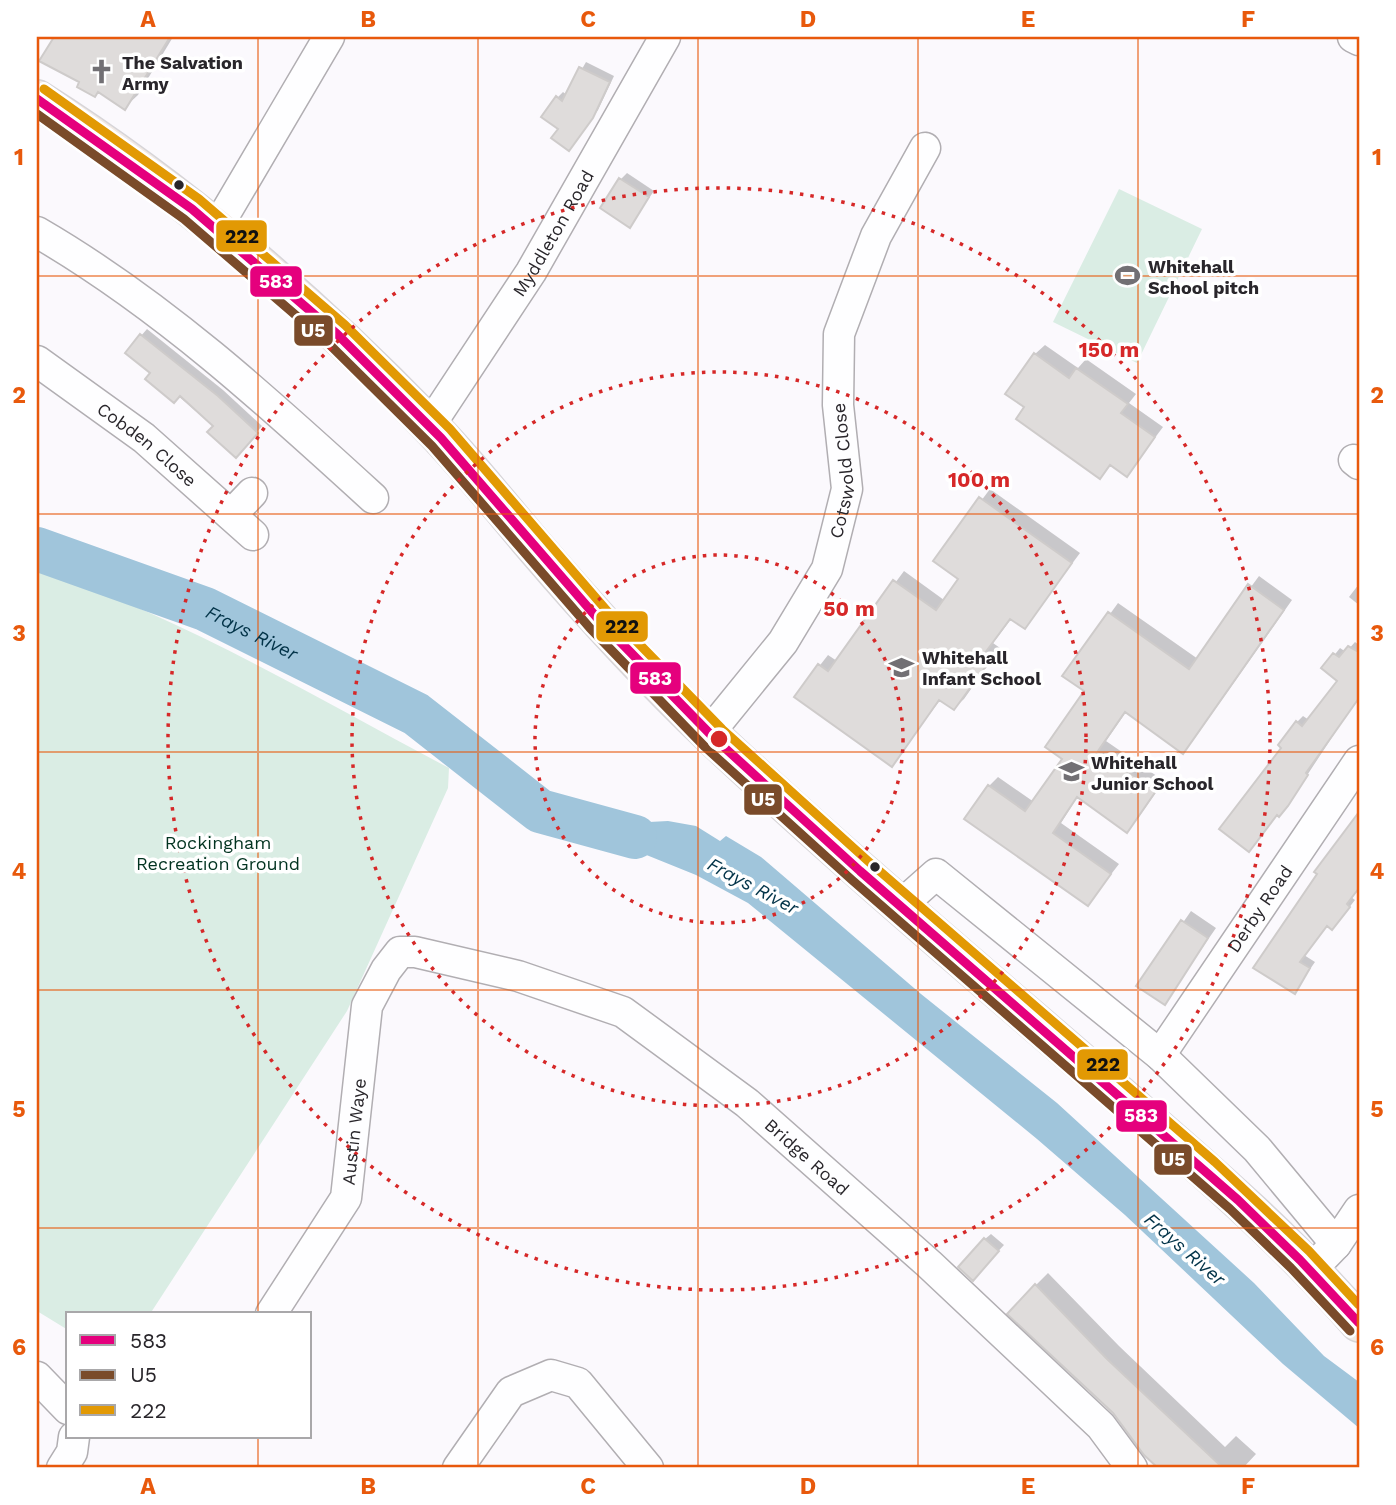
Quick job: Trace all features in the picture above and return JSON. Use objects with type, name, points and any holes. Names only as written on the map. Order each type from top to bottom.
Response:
[{"type":"main road","points":[[37,99],[110,145],[216,229],[350,348],[430,425],[635,660],[709,733],[900,906],[1241,1201],[1324,1256],[1359,1322]]},
{"type":"street","points":[[216,229],[329,37]]},
{"type":"street","name":"Myddleton Road","points":[[430,425],[531,272],[665,37]]},
{"type":"street","points":[[1353,37],[1359,40]]},
{"type":"street","name":"Cotswold Close","points":[[709,733],[783,642],[827,569],[847,489],[838,405],[839,334],[876,236],[925,148]]},
{"type":"street","points":[[37,232],[112,279],[254,388],[373,498]]},
{"type":"street","name":"Cobden Close","points":[[37,361],[144,438],[253,536]]},
{"type":"street","points":[[231,515],[252,493]]},
{"type":"street","name":"Derby Road","points":[[1160,1055],[1359,761]]},
{"type":"street","points":[[900,906],[936,874],[1160,1055],[1258,1149],[1324,1256],[1359,1210]]},
{"type":"street","name":"Austin Waye","points":[[272,1312],[346,1198],[368,1006],[386,970],[400,952],[415,952]]},
{"type":"street","name":"Bridge Road","points":[[415,952],[518,976],[624,1012],[747,1103],[929,1264],[1101,1426],[1132,1468]]},
{"type":"street","points":[[458,1468],[511,1392],[551,1375],[578,1383],[649,1468]]},
{"type":"street","points":[[37,1377],[66,1407]]},
{"type":"street","points":[[62,1468],[72,1452],[74,1438]]},
{"type":"green space","name":"Whitehall School pitch","points":[[1119,189],[1202,229],[1137,363],[1053,322]]},
{"type":"green space","name":"Rockingham Recreation Ground","points":[[37,569],[91,588],[196,634],[449,768],[448,788],[347,1011],[151,1312],[66,1312],[66,1329],[37,1311]]},
{"type":"water","points":[[585,804],[649,822],[668,821],[696,826],[720,841],[726,836],[761,857],[921,994],[1057,1103],[1254,1283],[1324,1356],[1359,1382],[1359,1428],[1283,1364],[1125,1215],[1037,1139],[748,903],[696,875],[644,854],[571,831]]},
{"type":"building","name":"The Salvation Army","points":[[54,37],[170,37],[125,110],[98,92],[95,97],[77,87],[79,82],[39,61]]},
{"type":"building","points":[[579,67],[610,82],[593,118],[569,151],[551,138],[558,129],[541,117],[556,96],[562,101]]},
{"type":"building","points":[[619,178],[649,197],[630,228],[600,208]]},
{"type":"building","points":[[140,334],[218,396],[258,433],[236,458],[207,432],[213,426],[180,396],[174,403],[145,379],[150,373],[125,353]]},
{"type":"building","points":[[1034,353],[1069,378],[1076,368],[1128,404],[1121,413],[1155,437],[1127,477],[1110,465],[1100,479],[1016,419],[1024,407],[1005,394]]},
{"type":"building","points":[[979,497],[1072,563],[1025,629],[1010,619],[985,653],[992,658],[954,710],[939,700],[892,767],[794,697],[818,664],[828,671],[893,580],[936,610],[958,579],[933,561]]},
{"type":"building","points":[[1248,584],[1284,610],[1183,754],[1125,712],[1098,751],[1156,791],[1127,833],[1077,797],[1053,833],[1111,874],[1088,906],[964,819],[988,785],[1025,811],[1062,759],[1045,747],[1084,691],[1062,676],[1108,612],[1189,669]]},
{"type":"building","points":[[1348,646],[1359,652],[1359,698],[1306,773],[1308,775],[1288,806],[1279,817],[1277,815],[1249,852],[1219,829],[1281,748],[1278,745],[1296,721],[1302,726],[1337,681],[1321,668],[1333,653],[1339,657]]},
{"type":"building","points":[[1359,812],[1359,888],[1347,904],[1350,907],[1332,930],[1327,926],[1300,962],[1310,968],[1295,994],[1253,968],[1317,874],[1314,872]]},
{"type":"building","points":[[1181,920],[1208,938],[1165,1005],[1136,986]]},
{"type":"building","points":[[984,1238],[999,1251],[973,1281],[958,1267]]},
{"type":"building","points":[[1035,1284],[1107,1359],[1223,1468],[1158,1468],[1144,1455],[1113,1413],[1007,1314]]},
{"type":"waterway","name":"Frays River","points":[[37,549],[205,609],[416,714],[540,811],[635,837]]},
{"type":"transit line","name":"222","points":[[44,89],[199,199],[345,325],[450,429],[608,612],[722,729],[868,861],[1215,1162],[1309,1251],[1359,1305]]},
{"type":"transit line","name":"583","points":[[37,99],[192,209],[337,334],[441,438],[599,620],[714,738],[860,871],[1238,1200],[1300,1260],[1359,1323]]},
{"type":"transit line","name":"U5","points":[[37,114],[184,219],[328,343],[432,446],[590,628],[705,747],[852,880],[1230,1209],[1291,1268],[1350,1331]]},
{"type":"place","name":"The Salvation Army","points":[[102,72]]},
{"type":"place","name":"Whitehall School pitch","points":[[1128,276]]},
{"type":"place","name":"Whitehall Infant School","points":[[902,667]]},
{"type":"place","name":"Whitehall Junior School","points":[[1071,772]]}]
